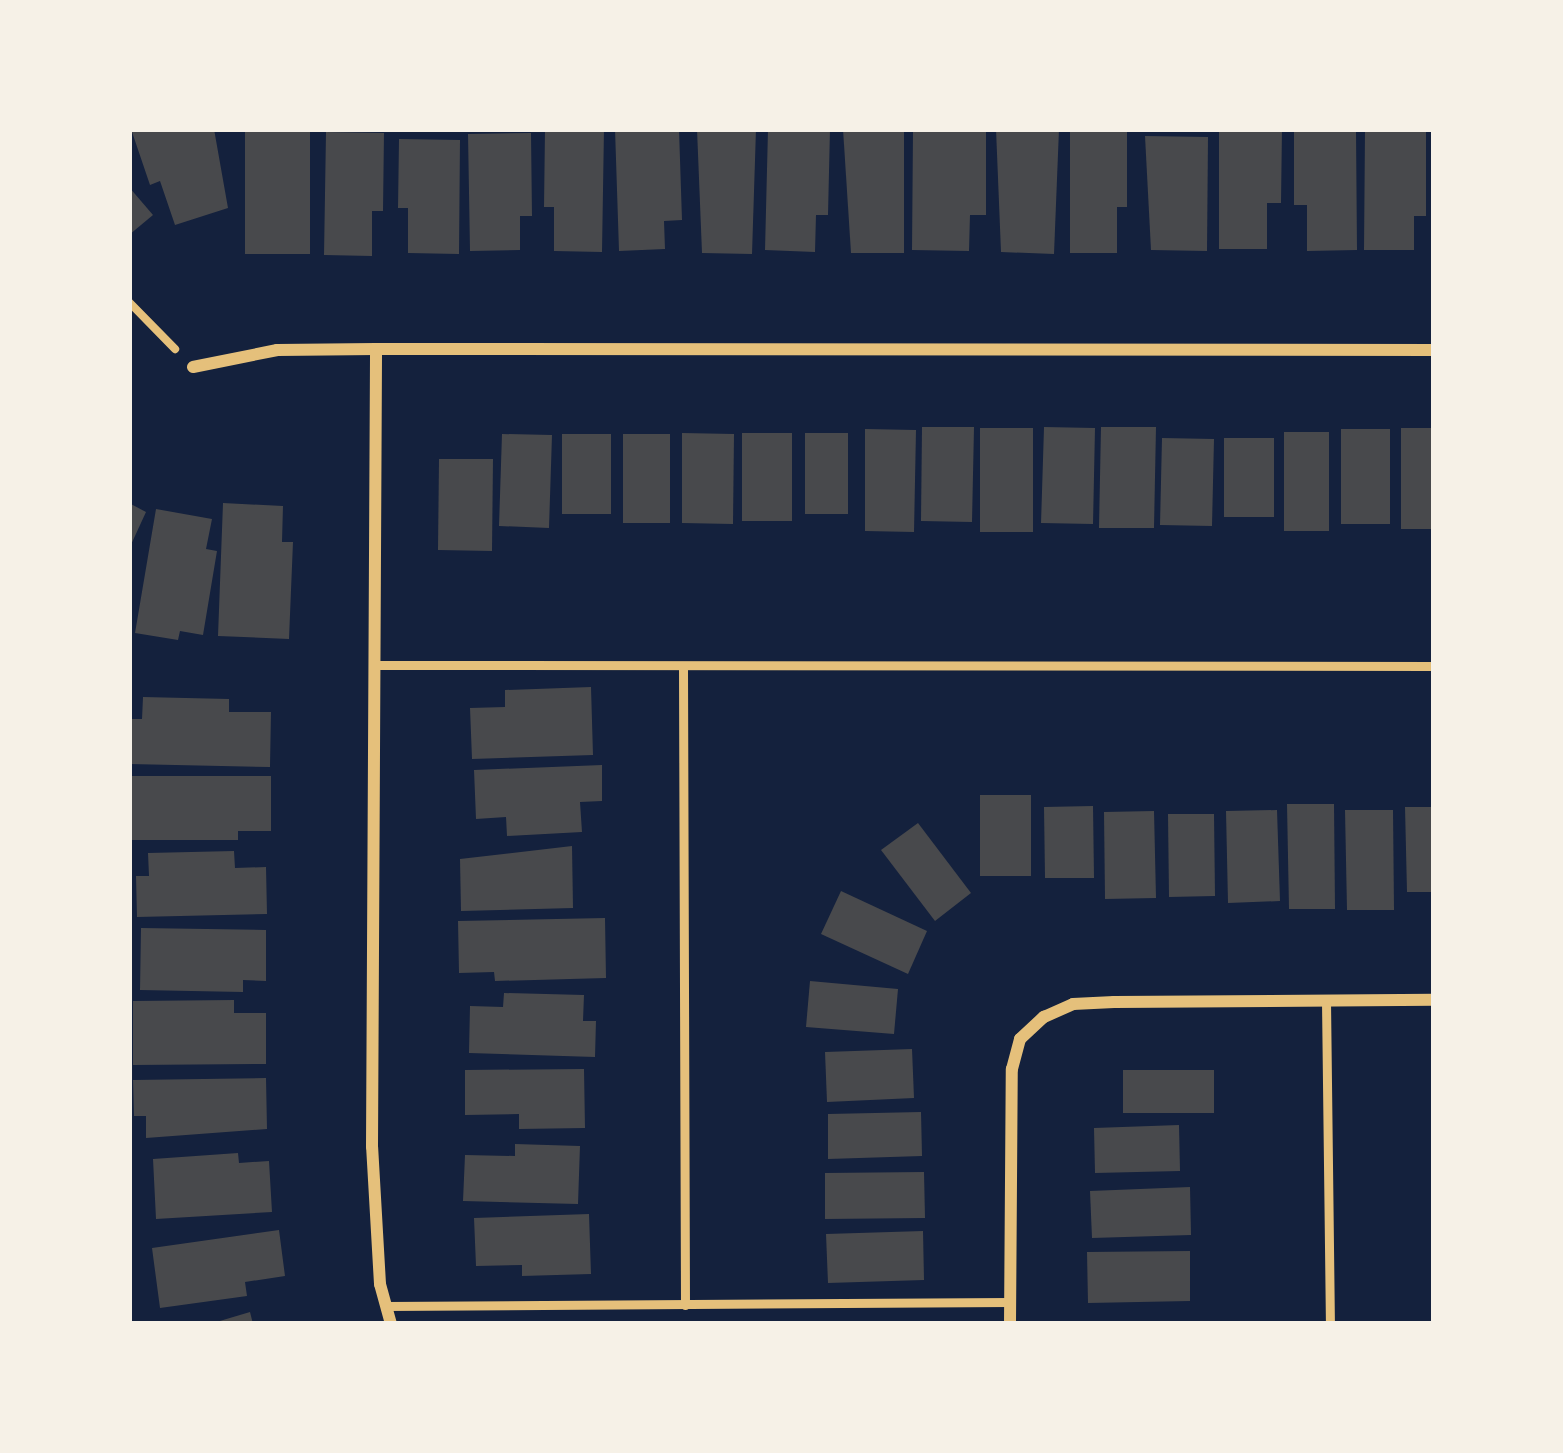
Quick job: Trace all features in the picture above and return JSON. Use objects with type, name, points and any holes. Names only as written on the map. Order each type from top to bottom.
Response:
[{"type":"street","points":[[376,349],[373,1147],[386,1306],[392,1324]]},
{"type":"street","points":[[194,367],[277,350],[1434,350]]},
{"type":"street","points":[[1010,1324],[1012,1070],[1020,1039],[1073,1004],[1434,1000]]},
{"type":"lane","points":[[377,665],[683,669],[1434,666]]},
{"type":"lane","points":[[683,669],[685,1305]]},
{"type":"lane","points":[[1326,1001],[1330,1324]]},
{"type":"lane","points":[[386,1306],[1010,1302]]},
{"type":"path","points":[[129,302],[194,367]]},
{"type":"building","points":[[131,129],[214,129],[228,208],[175,225],[160,181],[150,185]]},
{"type":"building","points":[[245,129],[310,129],[310,254],[245,254]]},
{"type":"building","points":[[545,129],[604,129],[602,252],[554,251],[554,207],[544,207]]},
{"type":"building","points":[[615,129],[679,129],[682,220],[664,221],[665,249],[619,251]]},
{"type":"building","points":[[697,129],[756,129],[752,254],[702,253]]},
{"type":"building","points":[[768,129],[830,129],[828,215],[816,215],[815,252],[765,250]]},
{"type":"building","points":[[843,129],[904,129],[904,253],[851,253]]},
{"type":"building","points":[[913,129],[986,129],[986,215],[970,215],[969,251],[912,250]]},
{"type":"building","points":[[996,129],[1059,129],[1054,254],[1001,252]]},
{"type":"building","points":[[1070,129],[1127,130],[1127,207],[1117,207],[1117,253],[1070,253]]},
{"type":"building","points":[[1219,129],[1282,129],[1281,203],[1267,203],[1267,249],[1219,249]]},
{"type":"building","points":[[1294,129],[1356,129],[1357,250],[1307,251],[1307,205],[1294,205]]},
{"type":"building","points":[[1365,129],[1426,129],[1426,216],[1414,216],[1414,250],[1364,250]]},
{"type":"building","points":[[326,132],[384,133],[383,211],[372,211],[372,256],[324,255]]},
{"type":"building","points":[[531,133],[532,216],[520,216],[520,250],[470,251],[468,134]]},
{"type":"building","points":[[1145,136],[1208,137],[1207,251],[1151,250]]},
{"type":"building","points":[[399,139],[460,140],[459,254],[408,253],[408,208],[398,208]]},
{"type":"building","points":[[129,187],[153,215],[129,235]]},
{"type":"building","points":[[922,427],[974,427],[972,522],[921,521]]},
{"type":"building","points":[[1044,427],[1095,428],[1093,524],[1041,523]]},
{"type":"building","points":[[1101,427],[1156,427],[1154,528],[1099,528]]},
{"type":"building","points":[[980,428],[1033,428],[1033,532],[980,532]]},
{"type":"building","points":[[1401,428],[1434,428],[1434,529],[1401,529]]},
{"type":"building","points":[[865,429],[916,430],[914,532],[865,531]]},
{"type":"building","points":[[1341,429],[1390,429],[1390,524],[1341,524]]},
{"type":"building","points":[[1284,432],[1329,432],[1329,531],[1284,531]]},
{"type":"building","points":[[682,433],[734,434],[733,524],[682,523]]},
{"type":"building","points":[[742,433],[792,433],[792,521],[742,521]]},
{"type":"building","points":[[805,433],[848,433],[848,514],[805,514]]},
{"type":"building","points":[[502,434],[552,435],[549,528],[499,526]]},
{"type":"building","points":[[562,434],[611,434],[611,514],[562,514]]},
{"type":"building","points":[[623,434],[670,434],[670,523],[623,523]]},
{"type":"building","points":[[1162,438],[1214,439],[1212,526],[1160,525]]},
{"type":"building","points":[[1224,438],[1274,438],[1274,517],[1224,517]]},
{"type":"building","points":[[439,459],[493,459],[492,551],[438,550]]},
{"type":"building","points":[[129,503],[146,512],[129,549]]},
{"type":"building","points":[[223,503],[283,506],[282,542],[293,542],[289,639],[218,636]]},
{"type":"building","points":[[156,509],[212,519],[206,549],[217,551],[203,635],[180,631],[178,640],[135,633]]},
{"type":"building","points":[[591,687],[593,755],[472,759],[470,708],[505,707],[505,690]]},
{"type":"building","points":[[143,697],[229,699],[229,712],[271,712],[270,767],[129,764],[129,719],[142,719]]},
{"type":"building","points":[[602,765],[602,801],[580,802],[582,832],[507,836],[506,817],[476,819],[474,770]]},
{"type":"building","points":[[129,776],[271,776],[271,831],[238,831],[238,840],[129,840]]},
{"type":"building","points":[[980,795],[1031,795],[1031,876],[980,876]]},
{"type":"building","points":[[1287,804],[1334,804],[1335,909],[1289,909]]},
{"type":"building","points":[[1093,806],[1094,878],[1045,878],[1044,807]]},
{"type":"building","points":[[1405,807],[1434,807],[1434,892],[1407,892]]},
{"type":"building","points":[[1277,810],[1280,901],[1228,903],[1226,811]]},
{"type":"building","points":[[1345,810],[1393,810],[1394,910],[1347,910]]},
{"type":"building","points":[[1154,811],[1156,898],[1105,899],[1104,812]]},
{"type":"building","points":[[1168,814],[1214,814],[1215,896],[1169,897]]},
{"type":"building","points":[[918,823],[971,893],[935,921],[881,850]]},
{"type":"building","points":[[572,846],[573,908],[461,911],[460,859]]},
{"type":"building","points":[[234,851],[235,868],[266,867],[267,914],[137,917],[136,876],[149,876],[148,853]]},
{"type":"building","points":[[841,891],[927,931],[908,974],[821,934]]},
{"type":"building","points":[[605,918],[606,978],[495,981],[494,972],[459,973],[458,921]]},
{"type":"building","points":[[141,928],[266,930],[266,981],[243,980],[243,992],[140,990]]},
{"type":"building","points":[[810,981],[898,989],[894,1034],[806,1027]]},
{"type":"building","points":[[504,993],[584,995],[583,1021],[596,1021],[595,1057],[469,1053],[470,1006],[503,1007]]},
{"type":"building","points":[[234,1000],[234,1013],[266,1013],[266,1064],[133,1065],[133,1001]]},
{"type":"building","points":[[912,1049],[914,1098],[827,1102],[825,1052]]},
{"type":"building","points":[[584,1069],[585,1128],[519,1129],[519,1114],[465,1115],[465,1070]]},
{"type":"building","points":[[1123,1070],[1214,1070],[1214,1113],[1123,1113]]},
{"type":"building","points":[[266,1078],[267,1129],[146,1138],[146,1116],[134,1116],[133,1080]]},
{"type":"building","points":[[921,1112],[922,1156],[828,1159],[828,1114]]},
{"type":"building","points":[[1179,1125],[1180,1171],[1095,1173],[1094,1128]]},
{"type":"building","points":[[515,1144],[580,1146],[578,1204],[463,1201],[465,1155],[515,1156]]},
{"type":"building","points":[[238,1153],[239,1163],[269,1161],[272,1212],[156,1219],[153,1159]]},
{"type":"building","points":[[924,1172],[925,1218],[825,1219],[825,1173]]},
{"type":"building","points":[[1190,1187],[1191,1235],[1092,1238],[1090,1191]]},
{"type":"building","points":[[589,1214],[591,1274],[522,1276],[522,1265],[476,1266],[474,1218]]},
{"type":"building","points":[[279,1230],[285,1276],[245,1282],[247,1296],[160,1308],[152,1248]]},
{"type":"building","points":[[923,1231],[924,1280],[828,1283],[826,1234]]},
{"type":"building","points":[[1190,1251],[1190,1301],[1088,1303],[1087,1252]]},
{"type":"building","points":[[250,1312],[253,1324],[213,1323]]}]
